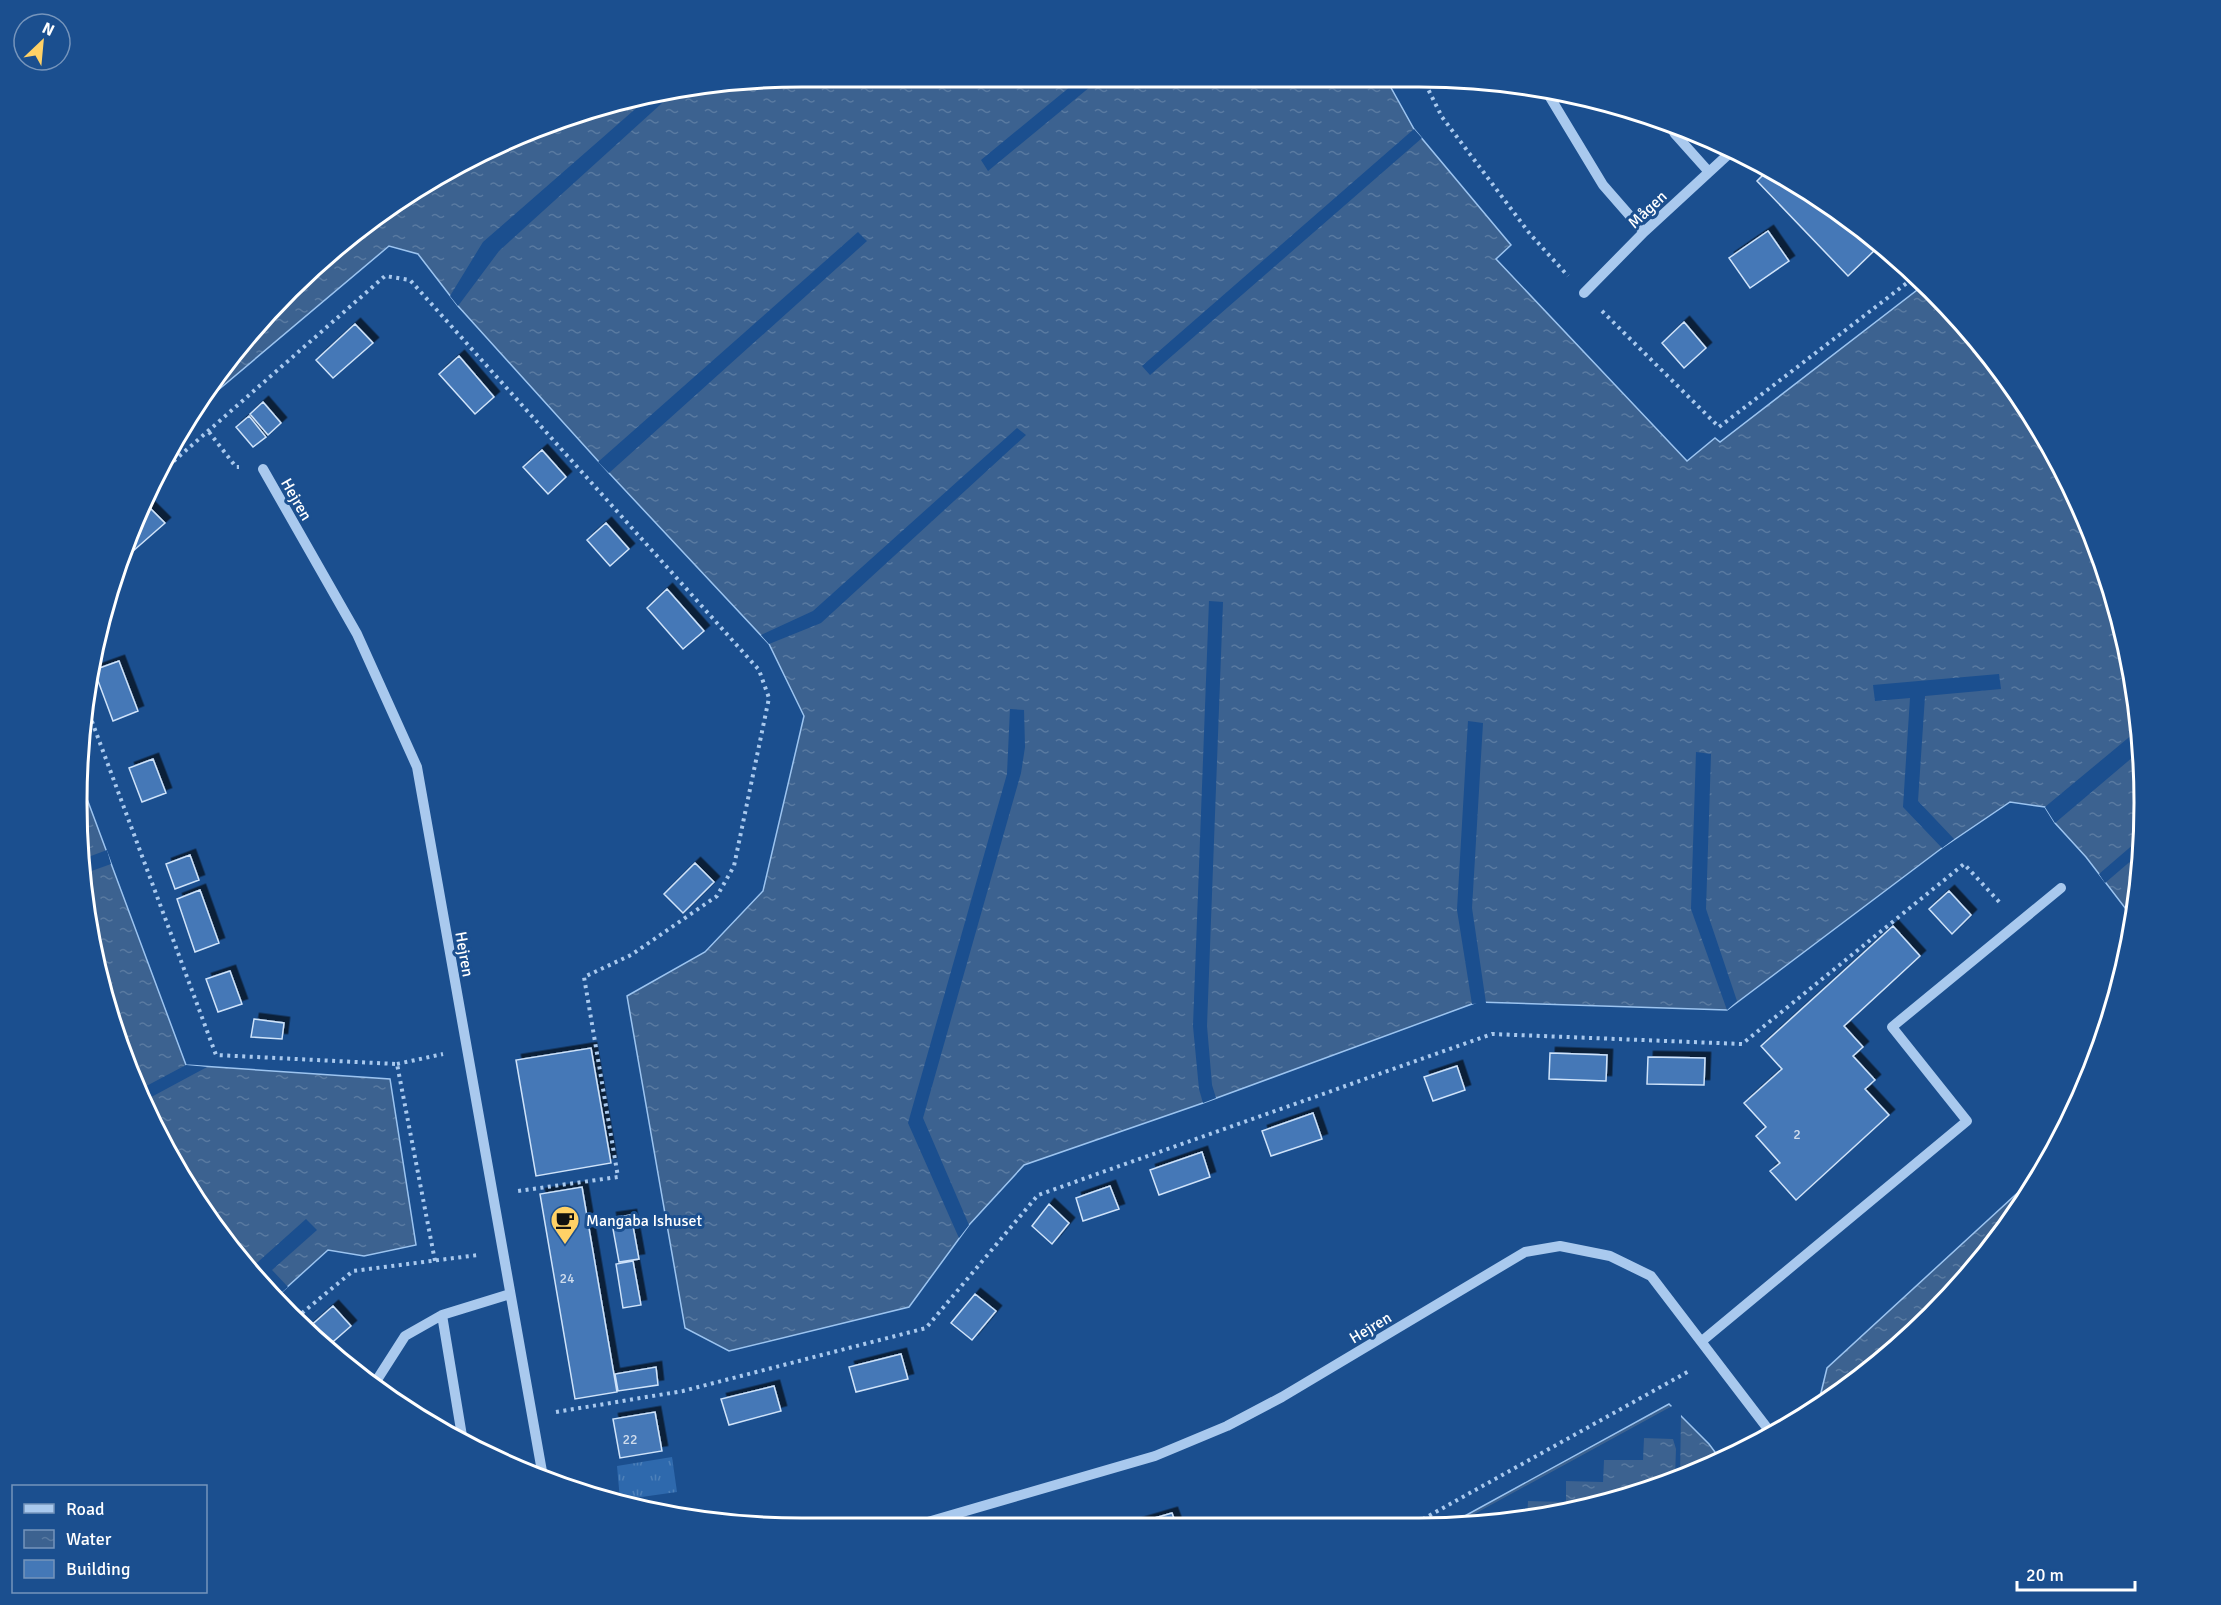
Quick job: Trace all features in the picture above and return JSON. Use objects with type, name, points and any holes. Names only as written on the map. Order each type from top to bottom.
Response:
[{"type":"street","points":[[1552,100],[1603,185],[1644,232]]},
{"type":"street","points":[[1676,135],[1709,172]]},
{"type":"street","name":"Mågen","points":[[1584,293],[1644,232],[1726,157]]},
{"type":"street","name":"Hejren","points":[[262,470],[357,634],[417,767],[541,1469]]},
{"type":"street","points":[[1702,1341],[1967,1121],[1892,1027],[2061,888]]},
{"type":"street","name":"Hejren","points":[[942,1518],[1155,1456],[1227,1426],[1282,1397],[1525,1252],[1560,1246],[1610,1256],[1651,1276],[1767,1427]]},
{"type":"street","points":[[378,1378],[405,1336],[442,1315],[510,1294]]},
{"type":"street","points":[[442,1315],[461,1431]]},
{"type":"path","points":[[1427,87],[1442,117],[1530,234],[1584,293],[1719,427],[1908,282]]},
{"type":"path","points":[[174,462],[385,276],[410,280],[759,670],[769,698],[734,866],[717,896],[631,955],[584,977],[618,1177],[493,1195]]},
{"type":"path","points":[[209,432],[236,467],[262,470]]},
{"type":"path","points":[[92,721],[216,1054],[397,1064],[467,1048]]},
{"type":"path","points":[[532,1416],[683,1391],[926,1328],[1038,1195],[1492,1034],[1742,1044],[1964,864],[2018,923]]},
{"type":"path","points":[[397,1064],[435,1261]]},
{"type":"path","points":[[302,1313],[353,1271],[503,1252]]},
{"type":"path","points":[[1426,1518],[1715,1357]]},
{"type":"green space","points":[[672,1457],[677,1492],[635,1498],[620,1495],[617,1466]]},
{"type":"water","points":[[802,87],[1391,87],[1414,129],[1511,245],[1496,259],[1687,461],[1715,438],[1720,442],[1917,290],[1956,331],[1986,367],[2038,445],[2080,529],[2110,617],[2128,709],[2132,756],[2134,802],[2126,909],[2086,857],[2055,823],[2045,807],[2010,802],[1942,848],[1727,1010],[1477,1002],[1203,1103],[1024,1165],[969,1225],[909,1307],[729,1351],[685,1328],[627,996],[705,952],[763,891],[804,716],[769,644],[609,473],[458,306],[418,254],[389,246],[219,389],[265,331],[297,297],[367,235],[405,208],[445,183],[529,141],[617,111],[709,93]]},
{"type":"water","points":[[87,799],[186,1065],[390,1079],[416,1245],[364,1256],[328,1250],[282,1292],[235,1238],[208,1200],[161,1119],[141,1076],[111,988],[93,896]]},
{"type":"water","points":[[2017,1193],[1986,1238],[1924,1308],[1854,1370],[1821,1394],[1827,1368]]},
{"type":"water","points":[[1669,1404],[1716,1453],[1692,1464],[1604,1494],[1512,1512],[1465,1516]]},
{"type":"pier","points":[[1070,87],[1090,87],[988,171],[981,160]]},
{"type":"pier","points":[[665,101],[499,251],[458,306],[450,296],[483,242],[638,106]]},
{"type":"pier","points":[[1414,129],[1422,138],[1150,375],[1142,366]]},
{"type":"pier","points":[[858,232],[867,241],[609,473],[598,462]]},
{"type":"pier","points":[[1017,428],[1026,435],[821,623],[769,644],[761,635],[813,611]]},
{"type":"pier","points":[[1209,601],[1223,602],[1207,1026],[1212,1085],[1216,1098],[1203,1103],[1199,1089],[1193,1026]]},
{"type":"pier","points":[[1999,674],[2001,689],[1925,696],[1918,801],[1954,839],[1942,848],[1903,807],[1910,698],[1875,701],[1873,685]]},
{"type":"pier","points":[[1010,709],[1024,710],[1025,747],[1021,773],[923,1118],[969,1225],[959,1238],[908,1123],[1007,774]]},
{"type":"pier","points":[[1468,721],[1483,723],[1472,908],[1486,1003],[1472,1004],[1457,910]]},
{"type":"pier","points":[[2130,736],[2132,758],[2055,823],[2045,807]]},
{"type":"pier","points":[[1696,752],[1711,754],[1706,909],[1737,1001],[1727,1010],[1691,909]]},
{"type":"pier","points":[[2132,845],[2131,861],[2105,883],[2099,874]]},
{"type":"pier","points":[[107,850],[111,864],[91,871],[90,857]]},
{"type":"pier","points":[[186,1065],[207,1067],[151,1097],[146,1086]]},
{"type":"pier","points":[[306,1219],[317,1230],[272,1270],[288,1287],[282,1292],[256,1264]]},
{"type":"pier","points":[[1674,1405],[1681,1412],[1680,1468],[1675,1470],[1676,1449],[1673,1439],[1644,1438],[1643,1460],[1604,1460],[1603,1482],[1566,1481],[1566,1502],[1528,1501],[1528,1509],[1472,1515]]},
{"type":"building","points":[[1762,176],[1776,183],[1816,208],[1874,251],[1848,276],[1757,181]]},
{"type":"building","points":[[1768,231],[1789,261],[1750,288],[1729,258]]},
{"type":"building","points":[[1684,322],[1706,348],[1684,368],[1662,343]]},
{"type":"building","points":[[355,324],[373,343],[333,378],[316,360]]},
{"type":"building","points":[[459,356],[494,397],[475,414],[439,374]]},
{"type":"building","points":[[263,402],[281,423],[268,435],[250,414]]},
{"type":"building","points":[[249,416],[266,437],[253,447],[236,427]]},
{"type":"building","points":[[542,450],[566,477],[548,494],[523,467]]},
{"type":"building","points":[[151,509],[165,523],[133,551]]},
{"type":"building","points":[[606,523],[629,549],[610,566],[587,540]]},
{"type":"building","points":[[667,589],[704,631],[683,649],[647,608]]},
{"type":"building","points":[[119,661],[138,711],[113,721],[98,681],[100,668]]},
{"type":"building","points":[[153,759],[166,793],[142,802],[129,768]]},
{"type":"building","points":[[190,855],[199,880],[175,889],[166,864]]},
{"type":"building","points":[[695,863],[714,882],[683,913],[664,894]]},
{"type":"building","points":[[200,890],[219,943],[195,952],[177,899]]},
{"type":"building","points":[[1949,891],[1971,915],[1952,934],[1929,909]]},
{"type":"building","points":[[1893,926],[1920,956],[1844,1026],[1863,1047],[1853,1056],[1875,1080],[1865,1089],[1889,1115],[1796,1200],[1770,1171],[1780,1163],[1756,1136],[1766,1127],[1744,1103],[1782,1069],[1761,1046]]},
{"type":"building","points":[[230,971],[242,1004],[218,1012],[206,979]]},
{"type":"building","points":[[254,1019],[284,1023],[282,1039],[251,1037]]},
{"type":"building","points":[[591,1048],[611,1163],[536,1176],[516,1060]]},
{"type":"building","points":[[1550,1053],[1607,1055],[1606,1081],[1549,1079]]},
{"type":"building","points":[[1648,1057],[1705,1058],[1704,1085],[1647,1084]]},
{"type":"building","points":[[1457,1066],[1465,1090],[1433,1101],[1424,1077]]},
{"type":"building","points":[[1313,1113],[1322,1139],[1271,1156],[1262,1131]]},
{"type":"building","points":[[1202,1152],[1210,1177],[1159,1195],[1150,1170]]},
{"type":"building","points":[[1110,1186],[1119,1209],[1083,1221],[1076,1198]]},
{"type":"building","points":[[582,1187],[617,1392],[575,1399],[540,1194]]},
{"type":"building","points":[[1049,1204],[1069,1223],[1052,1244],[1032,1226]]},
{"type":"building","points":[[631,1215],[639,1259],[619,1262],[611,1218]]},
{"type":"building","points":[[633,1261],[641,1305],[623,1308],[616,1264]]},
{"type":"building","points":[[975,1294],[996,1311],[972,1340],[951,1323]]},
{"type":"building","points":[[333,1306],[351,1326],[333,1342],[313,1323]]},
{"type":"building","points":[[901,1354],[908,1379],[856,1392],[849,1367]]},
{"type":"building","points":[[656,1367],[658,1385],[618,1391],[615,1374]]},
{"type":"building","points":[[774,1386],[781,1411],[729,1425],[721,1399]]},
{"type":"building","points":[[655,1412],[662,1451],[620,1458],[613,1419]]},
{"type":"building","points":[[1172,1513],[1174,1518],[1155,1518]]},
{"type":"place","name":"Mangaba Ishuset","points":[[565,1246]]}]
